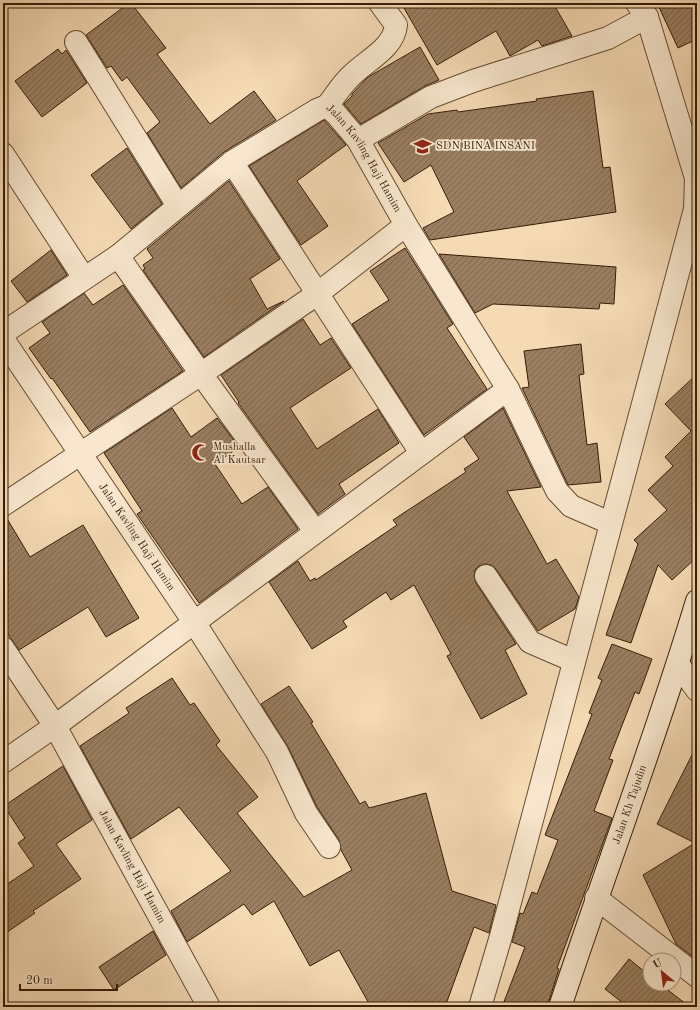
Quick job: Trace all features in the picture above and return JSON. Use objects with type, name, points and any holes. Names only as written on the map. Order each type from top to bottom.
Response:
[{"type":"street","points":[[327,106],[351,75],[390,42],[395,33],[396,25],[380,3]]},
{"type":"street","points":[[358,140],[431,97],[473,81],[608,38],[641,14],[696,178],[696,195],[693,217],[603,519],[501,936],[480,1007]]},
{"type":"street","points":[[76,42],[178,206]]},
{"type":"street","name":"Jalan Kavling Haji Hamim","points":[[3,333],[118,256],[232,162],[317,110],[327,106],[336,114],[358,140],[406,225],[508,389],[557,491],[571,506],[603,519]]},
{"type":"street","points":[[3,154],[84,278]]},
{"type":"street","points":[[232,162],[421,453]]},
{"type":"street","name":"Jalan Kavling Haji Hamim","points":[[3,505],[201,374],[317,294],[406,225]]},
{"type":"street","points":[[118,256],[201,374],[315,531]]},
{"type":"street","name":"Jalan Kavling Haji Hamim","points":[[3,339],[194,622],[277,752],[306,813],[329,847]]},
{"type":"street","points":[[3,762],[55,726],[315,531],[508,389]]},
{"type":"street","points":[[486,576],[528,639],[568,658]]},
{"type":"street","name":"Jalan Kh Tajudin","points":[[560,1007],[596,898],[678,664],[697,601]]},
{"type":"street","name":"Jalan Kavling Haji Hamim","points":[[3,648],[55,726],[209,1007]]},
{"type":"street","points":[[678,664],[697,690]]},
{"type":"street","points":[[596,898],[697,976]]},
{"type":"building","points":[[131,3],[166,48],[157,54],[210,124],[254,91],[276,120],[224,152],[181,188],[147,133],[160,122],[127,77],[122,81],[111,66],[107,68],[86,35]]},
{"type":"building","points":[[401,3],[553,3],[572,36],[542,46],[538,40],[510,56],[496,31],[437,65]]},
{"type":"building","points":[[657,3],[697,3],[697,39],[678,48]]},
{"type":"building","points":[[420,47],[439,80],[425,86],[361,124],[344,104],[368,77]]},
{"type":"building","points":[[58,49],[62,54],[66,50],[87,83],[42,117],[15,81]]},
{"type":"building","points":[[593,91],[603,168],[610,167],[616,212],[430,240],[423,228],[454,212],[431,165],[404,182],[378,143],[428,114],[457,110],[458,112],[537,101],[536,99]]},
{"type":"building","points":[[324,120],[346,145],[297,181],[328,226],[301,245],[249,166]]},
{"type":"building","points":[[127,148],[162,204],[131,229],[91,175]]},
{"type":"building","points":[[229,181],[280,259],[250,279],[267,309],[284,301],[204,357],[143,270],[145,269],[143,265],[153,258],[147,249]]},
{"type":"building","points":[[405,248],[453,324],[447,328],[487,389],[424,435],[352,324],[389,300],[370,271]]},
{"type":"building","points":[[51,250],[67,275],[27,302],[11,281]]},
{"type":"building","points":[[439,254],[616,267],[614,304],[600,303],[599,309],[493,304],[475,313]]},
{"type":"building","points":[[123,285],[183,371],[90,432],[29,348],[50,333],[42,322],[84,293],[93,305]]},
{"type":"building","points":[[303,319],[320,345],[331,338],[351,368],[290,408],[317,449],[378,409],[399,443],[339,484],[345,494],[318,514],[238,403],[239,402],[221,375]]},
{"type":"building","points":[[581,344],[584,374],[579,375],[587,445],[597,443],[601,482],[568,485],[522,388],[529,387],[524,351]]},
{"type":"building","points":[[697,374],[697,557],[672,580],[658,565],[631,643],[606,635],[638,544],[634,540],[667,510],[648,490],[673,466],[665,457],[691,431],[665,404]]},
{"type":"building","points":[[172,408],[191,437],[217,418],[239,447],[215,464],[242,504],[268,487],[298,529],[199,603],[137,514],[142,511],[104,453]]},
{"type":"building","points":[[503,408],[541,487],[507,491],[547,564],[556,559],[579,597],[575,609],[538,631],[496,569],[491,565],[485,564],[479,566],[475,570],[474,576],[476,583],[516,644],[505,650],[527,694],[481,719],[447,656],[451,654],[414,585],[391,600],[386,592],[343,621],[347,627],[312,649],[269,582],[298,561],[310,581],[315,578],[316,580],[397,525],[393,520],[466,472],[464,469],[479,459],[464,437]]},
{"type":"building","points":[[3,517],[6,517],[30,557],[83,525],[139,618],[106,637],[88,607],[19,650],[3,627]]},
{"type":"building","points":[[612,644],[652,659],[639,694],[635,692],[609,759],[613,760],[594,811],[612,818],[557,968],[559,969],[547,1007],[502,1007],[525,947],[512,942],[520,913],[523,914],[532,892],[537,894],[558,840],[545,835],[592,714],[589,713],[602,680],[598,678]]},
{"type":"building","points":[[172,678],[190,705],[194,703],[220,741],[216,745],[258,797],[237,813],[304,897],[352,870],[341,850],[339,840],[317,807],[288,747],[261,704],[289,686],[313,722],[311,723],[360,804],[365,801],[369,808],[426,793],[452,891],[496,905],[489,933],[474,927],[445,1007],[371,1007],[339,950],[310,966],[274,901],[252,915],[244,904],[187,942],[171,911],[231,871],[179,807],[131,839],[80,746],[129,713],[126,708]]},
{"type":"building","points":[[697,745],[697,960],[676,944],[643,875],[695,843],[657,824]]},
{"type":"building","points":[[63,766],[92,820],[56,844],[81,879],[33,911],[35,913],[3,935],[3,887],[34,866],[18,843],[25,838],[4,806]]},
{"type":"building","points":[[153,931],[166,955],[114,990],[99,967]]},
{"type":"building","points":[[629,959],[642,970],[642,992],[670,992],[690,1007],[628,1007],[605,989]]},
{"type":"place","name":"SDN BINA INSANI","points":[[423,146]]},
{"type":"place","name":"Mushalla Al Kautsar","points":[[200,453]]}]
